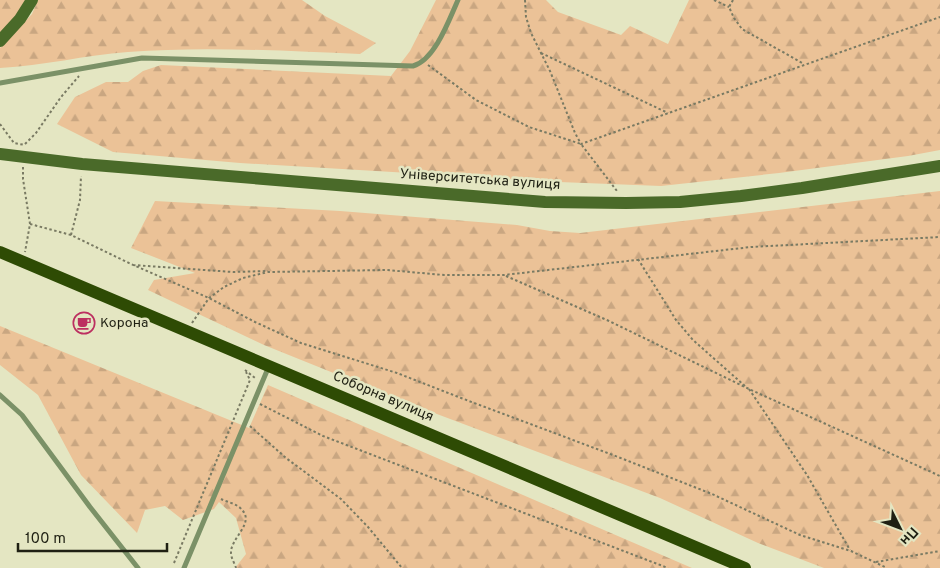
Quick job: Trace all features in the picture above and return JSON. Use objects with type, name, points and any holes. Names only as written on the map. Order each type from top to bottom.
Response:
[{"type":"main road","points":[[0,41],[20,19],[32,0]]},
{"type":"main road","name":"Університетська вулиця","points":[[0,154],[82,164],[545,202],[680,202],[802,188],[940,166]]},
{"type":"main road","name":"Університетська вулиця","points":[[0,160],[20,157]]},
{"type":"main road","name":"Соборна вулиця","points":[[3,255],[269,365],[745,568]]},
{"type":"lane","points":[[0,83],[142,58],[407,66],[424,61],[437,42],[458,0]]},
{"type":"lane","points":[[184,568],[269,365]]},
{"type":"lane","points":[[0,395],[22,414],[90,507],[138,568]]},
{"type":"path","points":[[525,0],[528,25],[580,144],[626,203]]},
{"type":"path","points":[[714,0],[728,7],[742,29],[805,64]]},
{"type":"path","points":[[728,7],[733,0]]},
{"type":"path","points":[[424,61],[476,100],[529,127],[580,144],[940,16]]},
{"type":"path","points":[[541,53],[668,113]]},
{"type":"path","points":[[23,262],[30,224],[20,157],[24,144],[36,132],[61,97],[86,68]]},
{"type":"path","points":[[0,124],[14,144],[24,144]]},
{"type":"path","points":[[71,235],[80,200],[82,164]]},
{"type":"path","points":[[30,224],[71,235],[130,264],[209,298],[301,343],[398,372],[461,398],[613,454],[712,494],[800,535],[851,551],[887,568]]},
{"type":"path","points":[[130,264],[233,272],[387,270],[444,275],[504,275],[751,247],[940,237]]},
{"type":"path","points":[[638,259],[671,313],[687,334],[720,366],[749,389],[807,475],[851,551]]},
{"type":"path","points":[[186,331],[209,298],[224,287],[243,278],[268,272],[284,271]]},
{"type":"path","points":[[504,275],[940,476]]},
{"type":"path","points":[[174,563],[250,380],[245,370]]},
{"type":"path","points":[[254,401],[323,436],[668,568]]},
{"type":"path","points":[[245,421],[275,449],[340,499],[368,527],[402,568]]},
{"type":"path","points":[[214,495],[242,509],[245,515],[243,527],[233,543],[231,553],[236,568]]},
{"type":"path","points":[[874,562],[940,551]]},
{"type":"green space","points":[[0,0],[29,0],[0,34]]},
{"type":"green space","points":[[38,0],[302,0],[325,16],[376,43],[360,54],[244,50],[157,50],[112,53],[0,68],[0,48],[32,14]]},
{"type":"green space","points":[[436,0],[546,0],[558,12],[621,35],[630,26],[668,44],[689,0],[940,0],[940,150],[779,173],[661,186],[559,182],[240,163],[113,152],[57,124],[75,97],[106,82],[128,82],[143,71],[161,65],[391,76],[410,51]]},
{"type":"green space","points":[[940,191],[940,568],[824,568],[758,543],[660,498],[413,405],[264,345],[148,290],[154,280],[195,273],[131,248],[155,201],[340,211],[517,225],[550,231],[580,233]]},
{"type":"green space","points":[[0,326],[249,428],[268,385],[692,568],[235,568],[246,554],[236,518],[219,502],[214,509],[183,520],[165,506],[145,510],[137,533],[81,475],[38,395],[0,365]]},
{"type":"place","name":"Корона","points":[[84,323]]}]
